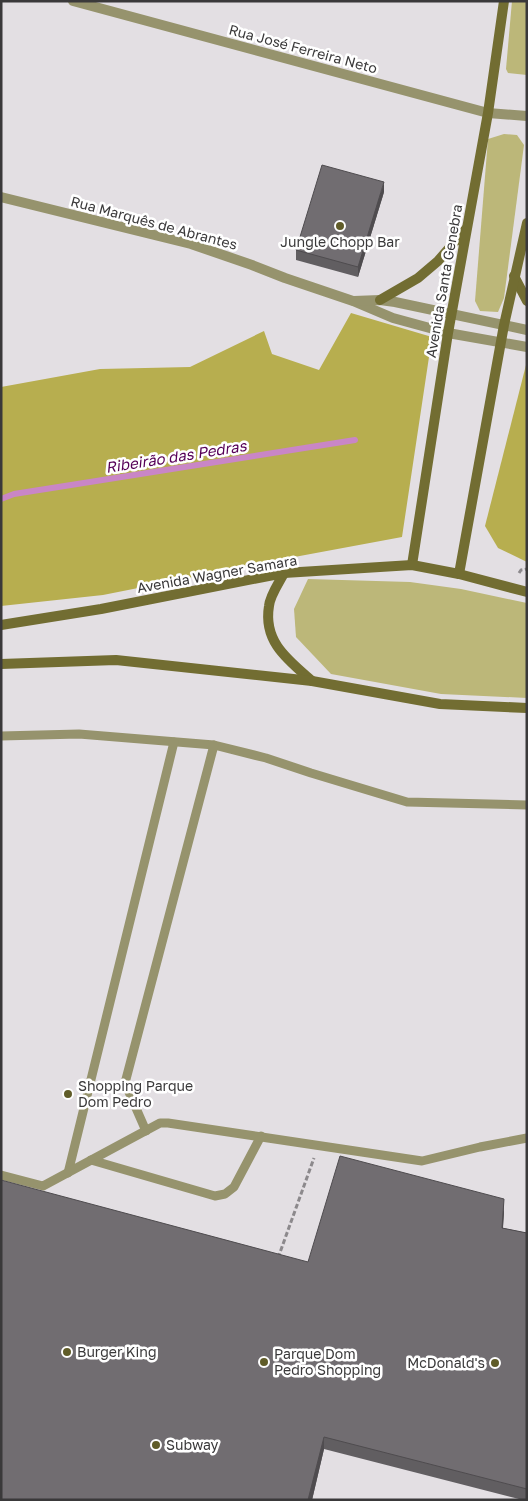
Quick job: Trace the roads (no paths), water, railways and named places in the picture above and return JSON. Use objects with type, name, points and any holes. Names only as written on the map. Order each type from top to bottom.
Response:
[{"type":"main road","name":"Avenida Santa Genebra","points":[[412,565],[448,333],[488,113],[504,1]]},
{"type":"main road","points":[[459,574],[504,325],[527,223]]},
{"type":"main road","points":[[380,300],[418,278],[438,261],[467,228]]},
{"type":"main road","points":[[514,276],[527,301]]},
{"type":"main road","name":"Avenida Wagner Samara","points":[[1,624],[101,609],[284,574],[412,565],[459,574],[527,592]]},
{"type":"main road","points":[[284,574],[269,605],[269,630],[281,654],[312,681]]},
{"type":"main road","points":[[1,664],[116,660],[312,681],[440,704],[527,708]]},
{"type":"street","name":"Rua José Ferreira Neto","points":[[72,1],[488,113],[527,116]]},
{"type":"street","name":"Rua Marquês de Abrantes","points":[[1,197],[191,244],[353,301],[393,318],[448,333],[527,347]]},
{"type":"street","name":"Rua Marquês de Abrantes","points":[[353,301],[380,300],[527,330]]},
{"type":"lane","points":[[1,736],[79,734],[214,745],[266,758],[406,802],[527,805]]},
{"type":"lane","points":[[68,1173],[174,742]]},
{"type":"lane","points":[[146,1131],[125,1082],[214,745]]},
{"type":"lane","points":[[1,1175],[43,1186],[160,1123],[261,1136],[318,1147],[422,1162],[480,1147],[527,1138]]},
{"type":"lane","points":[[91,1160],[215,1196],[225,1194],[234,1187],[261,1136]]},
{"type":"waterway","name":"Ribeirão das Pedras","points":[[1,499],[14,494],[355,440]]},
{"type":"place","name":"Jungle Chopp Bar","points":[[340,226]]},
{"type":"place","name":"Shopping Parque Dom Pedro","points":[[68,1094]]},
{"type":"place","name":"Burger King","points":[[67,1352]]},
{"type":"place","name":"Parque Dom Pedro Shopping","points":[[264,1362]]},
{"type":"place","name":"McDonald's","points":[[495,1363]]},
{"type":"place","name":"Subway","points":[[156,1445]]}]
